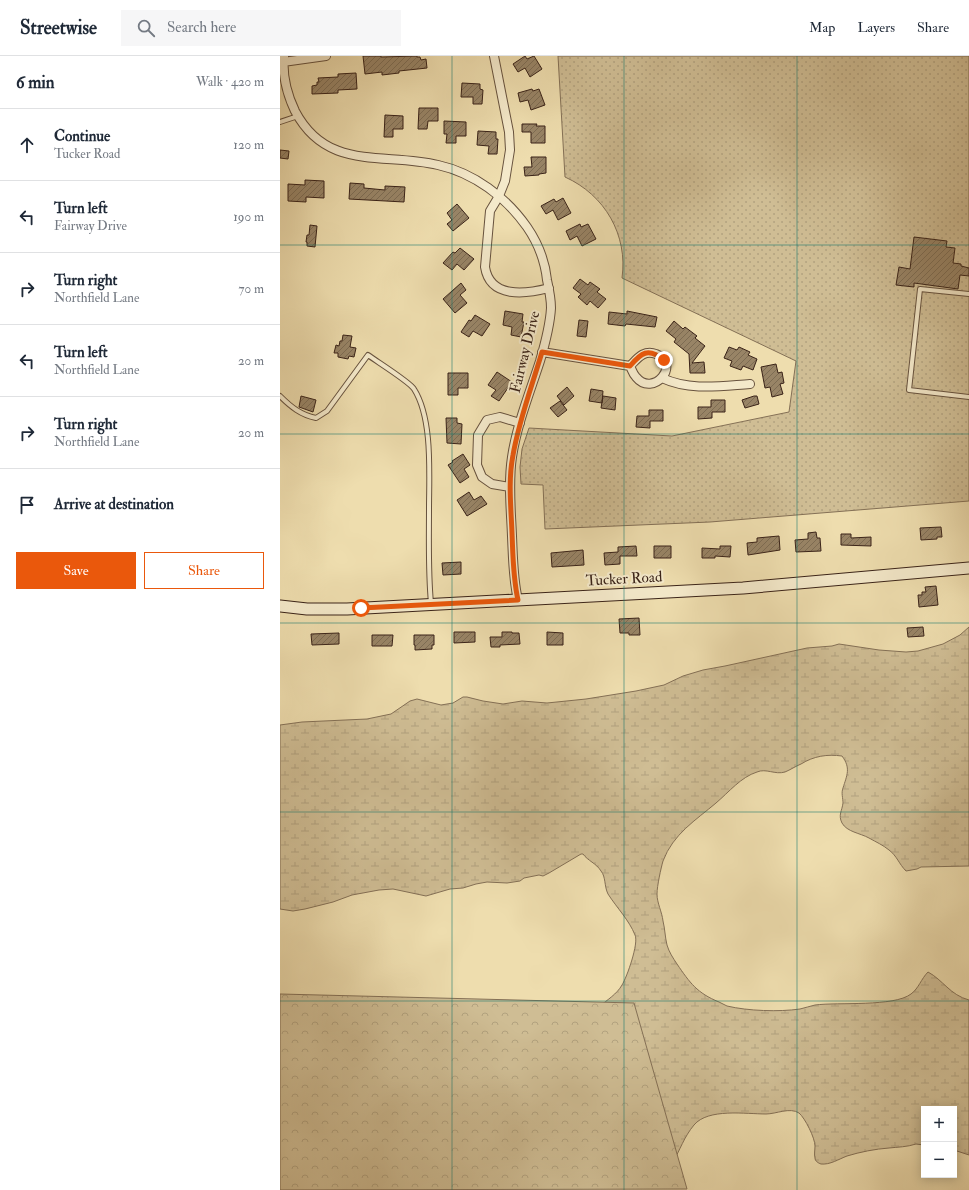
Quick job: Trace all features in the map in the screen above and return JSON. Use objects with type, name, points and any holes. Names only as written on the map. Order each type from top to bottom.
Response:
[{"type":"main road","name":"Tucker Road","points":[[280,606],[307,609],[347,609],[431,605],[766,586],[969,568]]},
{"type":"street","points":[[283,59],[326,56]]},
{"type":"street","points":[[494,56],[509,132],[510,150],[508,169],[499,196],[490,211],[485,267],[486,273],[495,284],[509,292],[526,293],[549,288]]},
{"type":"street","name":"Fairway Drive","points":[[283,59],[287,89],[298,116],[314,136],[321,142],[336,150],[363,157],[422,162],[459,171],[484,185],[499,196],[524,222],[541,253],[549,288],[551,308],[550,318],[542,352],[520,423],[512,456],[510,487],[514,566],[518,600]]},
{"type":"street","points":[[542,352],[630,366]]},
{"type":"street","points":[[651,352],[657,354],[664,360],[666,372],[657,382],[649,384],[641,382],[636,377],[630,366],[638,357],[645,353],[651,352]]},
{"type":"street","points":[[662,378],[684,386],[717,387],[750,384]]},
{"type":"street","points":[[510,487],[492,484],[482,477],[477,465],[478,435],[487,420],[500,417],[520,423]]},
{"type":"lane","points":[[280,122],[298,116]]},
{"type":"lane","points":[[969,294],[920,289],[909,390],[969,397]]},
{"type":"lane","points":[[280,396],[293,409],[306,416],[316,418],[327,411],[368,355],[414,388],[422,407],[427,433],[429,484],[429,576],[431,605]]},
{"type":"green space","points":[[558,56],[969,56],[969,501],[710,522],[545,529],[543,485],[521,484],[520,467],[522,449],[529,428],[672,436],[789,412],[796,361],[622,278],[623,262],[621,247],[611,218],[592,194],[565,177]]},
{"type":"green space","points":[[969,627],[969,866],[921,867],[906,871],[892,852],[887,848],[844,826],[840,815],[843,803],[842,790],[846,779],[847,764],[842,756],[831,755],[816,757],[781,773],[760,771],[751,774],[740,781],[686,828],[667,851],[658,882],[657,894],[667,945],[670,953],[690,982],[699,991],[711,999],[727,1006],[754,1010],[783,1010],[800,1009],[825,1004],[892,1001],[911,994],[928,972],[957,995],[969,1000],[969,1155],[957,1151],[957,1106],[921,1106],[921,1145],[916,1144],[868,1151],[824,1164],[820,1164],[816,1160],[812,1133],[799,1113],[795,1111],[783,1111],[770,1114],[728,1113],[708,1116],[694,1125],[673,1162],[338,1190],[280,1190],[600,1006],[615,994],[622,985],[632,960],[636,939],[630,924],[608,894],[603,873],[583,854],[543,876],[539,875],[524,878],[520,881],[507,883],[487,882],[463,888],[450,889],[426,896],[393,889],[379,890],[352,895],[333,902],[305,909],[293,911],[280,909],[280,725],[302,722],[367,719],[391,714],[410,701],[417,699],[441,705],[453,703],[463,697],[503,704],[522,701],[547,703],[586,699],[664,685],[683,676],[703,670],[807,648],[839,644],[879,650],[906,652],[918,651],[943,644],[960,635]]},
{"type":"green space","points":[[280,994],[634,1003],[687,1189],[280,1190]]},
{"type":"building","points":[[363,56],[417,56],[420,57],[421,60],[426,59],[427,68],[399,71],[399,73],[382,75],[382,72],[365,74]]},
{"type":"building","points":[[525,56],[527,59],[534,56],[542,69],[530,77],[525,68],[518,72],[513,64]]},
{"type":"building","points":[[356,73],[357,89],[338,90],[338,93],[312,94],[312,86],[317,85],[317,82],[319,82],[318,78],[338,77],[338,74]]},
{"type":"building","points":[[462,83],[480,84],[480,89],[483,90],[482,104],[473,104],[473,97],[461,97]]},
{"type":"building","points":[[532,89],[533,91],[539,89],[545,105],[531,110],[528,100],[520,102],[518,93]]},
{"type":"building","points":[[419,108],[438,108],[438,121],[428,121],[427,129],[418,129]]},
{"type":"building","points":[[385,115],[403,116],[403,129],[393,129],[393,137],[384,137]]},
{"type":"building","points":[[444,121],[466,122],[466,136],[456,136],[456,143],[446,143],[447,134],[444,134]]},
{"type":"building","points":[[522,124],[537,124],[536,126],[545,126],[545,143],[531,143],[531,132],[522,132]]},
{"type":"building","points":[[478,131],[496,132],[496,139],[498,139],[497,154],[488,154],[489,146],[477,145]]},
{"type":"building","points":[[280,150],[289,151],[288,159],[280,158]]},
{"type":"building","points":[[531,157],[546,157],[546,173],[525,176],[524,167],[532,167]]},
{"type":"building","points":[[305,180],[324,181],[324,198],[306,197],[306,202],[288,201],[288,184],[305,185]]},
{"type":"building","points":[[350,183],[364,184],[364,188],[385,190],[385,186],[405,187],[404,202],[349,199]]},
{"type":"building","points":[[563,198],[571,213],[558,220],[553,210],[546,214],[541,206],[554,199],[556,202]]},
{"type":"building","points":[[457,204],[469,218],[453,231],[447,224],[452,220],[447,213]]},
{"type":"building","points":[[580,224],[581,227],[588,224],[596,239],[582,246],[577,236],[570,240],[566,231]]},
{"type":"building","points":[[310,225],[317,226],[315,247],[307,246],[306,242],[307,235],[309,235]]},
{"type":"building","points":[[914,237],[947,241],[946,247],[955,248],[953,263],[961,264],[961,266],[969,268],[969,276],[960,275],[958,289],[914,283],[914,287],[896,285],[899,267],[910,269]]},
{"type":"building","points":[[460,248],[474,259],[464,270],[457,264],[452,270],[443,263],[453,252],[455,253]]},
{"type":"building","points":[[580,279],[588,285],[590,282],[600,289],[597,292],[606,299],[598,308],[590,301],[587,305],[578,297],[581,294],[573,288]]},
{"type":"building","points":[[461,283],[466,290],[460,295],[467,303],[455,313],[443,299]]},
{"type":"building","points":[[505,311],[523,314],[522,322],[524,322],[521,337],[511,335],[512,327],[503,325]]},
{"type":"building","points":[[627,311],[657,317],[655,327],[608,324],[609,312],[627,314]]},
{"type":"building","points":[[475,315],[490,324],[482,336],[473,331],[469,337],[461,332],[469,320],[471,321]]},
{"type":"building","points":[[579,320],[588,321],[586,337],[577,336]]},
{"type":"building","points":[[674,321],[683,329],[685,327],[697,336],[695,338],[705,346],[692,363],[704,362],[705,373],[690,373],[689,354],[674,342],[676,339],[666,331]]},
{"type":"building","points":[[343,335],[352,336],[350,347],[356,348],[354,357],[349,356],[348,359],[338,357],[338,353],[334,353],[336,345],[339,346],[340,341],[342,341]]},
{"type":"building","points":[[729,347],[737,350],[739,347],[750,352],[748,355],[757,359],[753,370],[743,366],[741,370],[730,366],[732,361],[724,358]]},
{"type":"building","points":[[776,364],[778,373],[782,372],[784,383],[780,384],[783,394],[772,397],[770,387],[765,388],[761,367]]},
{"type":"building","points":[[497,372],[512,382],[499,401],[491,396],[496,390],[488,385]]},
{"type":"building","points":[[448,373],[468,373],[468,388],[458,388],[458,395],[448,395]]},
{"type":"building","points":[[567,387],[574,396],[564,405],[557,396]]},
{"type":"building","points":[[591,389],[603,391],[602,403],[589,401]]},
{"type":"building","points":[[301,396],[316,400],[313,412],[299,407]]},
{"type":"building","points":[[603,396],[616,398],[615,410],[601,408]]},
{"type":"building","points":[[757,396],[759,404],[745,408],[742,400]]},
{"type":"building","points":[[711,400],[725,400],[725,412],[712,412],[712,418],[698,419],[698,407],[711,407]]},
{"type":"building","points":[[560,401],[567,410],[558,417],[550,408]]},
{"type":"building","points":[[649,410],[663,410],[663,421],[650,421],[650,428],[636,427],[637,416],[649,416]]},
{"type":"building","points":[[446,418],[457,418],[457,423],[462,424],[461,444],[447,443]]},
{"type":"building","points":[[463,454],[470,465],[464,469],[469,477],[460,483],[448,465]]},
{"type":"building","points":[[469,492],[474,500],[481,496],[487,504],[467,516],[457,500]]},
{"type":"building","points":[[941,527],[942,537],[937,537],[937,539],[921,540],[920,528]]},
{"type":"building","points":[[816,532],[817,538],[820,538],[821,551],[796,552],[795,540],[808,539],[808,533]]},
{"type":"building","points":[[841,534],[851,534],[851,538],[871,537],[871,546],[841,545]]},
{"type":"building","points":[[779,536],[780,550],[748,555],[747,543],[757,542],[757,538]]},
{"type":"building","points":[[636,546],[637,556],[620,556],[620,564],[605,565],[604,553],[618,552],[618,547]]},
{"type":"building","points":[[654,546],[671,546],[671,558],[654,558]]},
{"type":"building","points":[[720,546],[731,546],[730,557],[715,556],[715,558],[702,558],[702,548],[720,549]]},
{"type":"building","points":[[583,550],[584,565],[552,567],[551,553]]},
{"type":"building","points":[[461,562],[461,574],[443,575],[442,563]]},
{"type":"building","points":[[936,586],[938,605],[919,607],[918,595],[922,595],[922,592],[926,592],[925,587]]},
{"type":"building","points":[[639,618],[640,635],[620,633],[619,619]]},
{"type":"building","points":[[923,627],[924,636],[908,637],[907,628]]},
{"type":"building","points":[[454,632],[475,632],[475,642],[454,643]]},
{"type":"building","points":[[502,632],[519,633],[520,644],[491,647],[490,637],[502,637]]},
{"type":"building","points":[[547,632],[563,633],[563,645],[547,645]]},
{"type":"building","points":[[339,633],[339,644],[312,645],[311,634]]},
{"type":"building","points":[[372,635],[393,635],[392,646],[372,646]]},
{"type":"building","points":[[414,635],[434,635],[434,645],[432,645],[432,649],[415,650]]},
{"type":"route","points":[[361,608],[518,600],[514,566],[510,494],[512,456],[542,352],[630,366],[638,357],[645,353],[651,352],[657,354],[664,360]]}]
